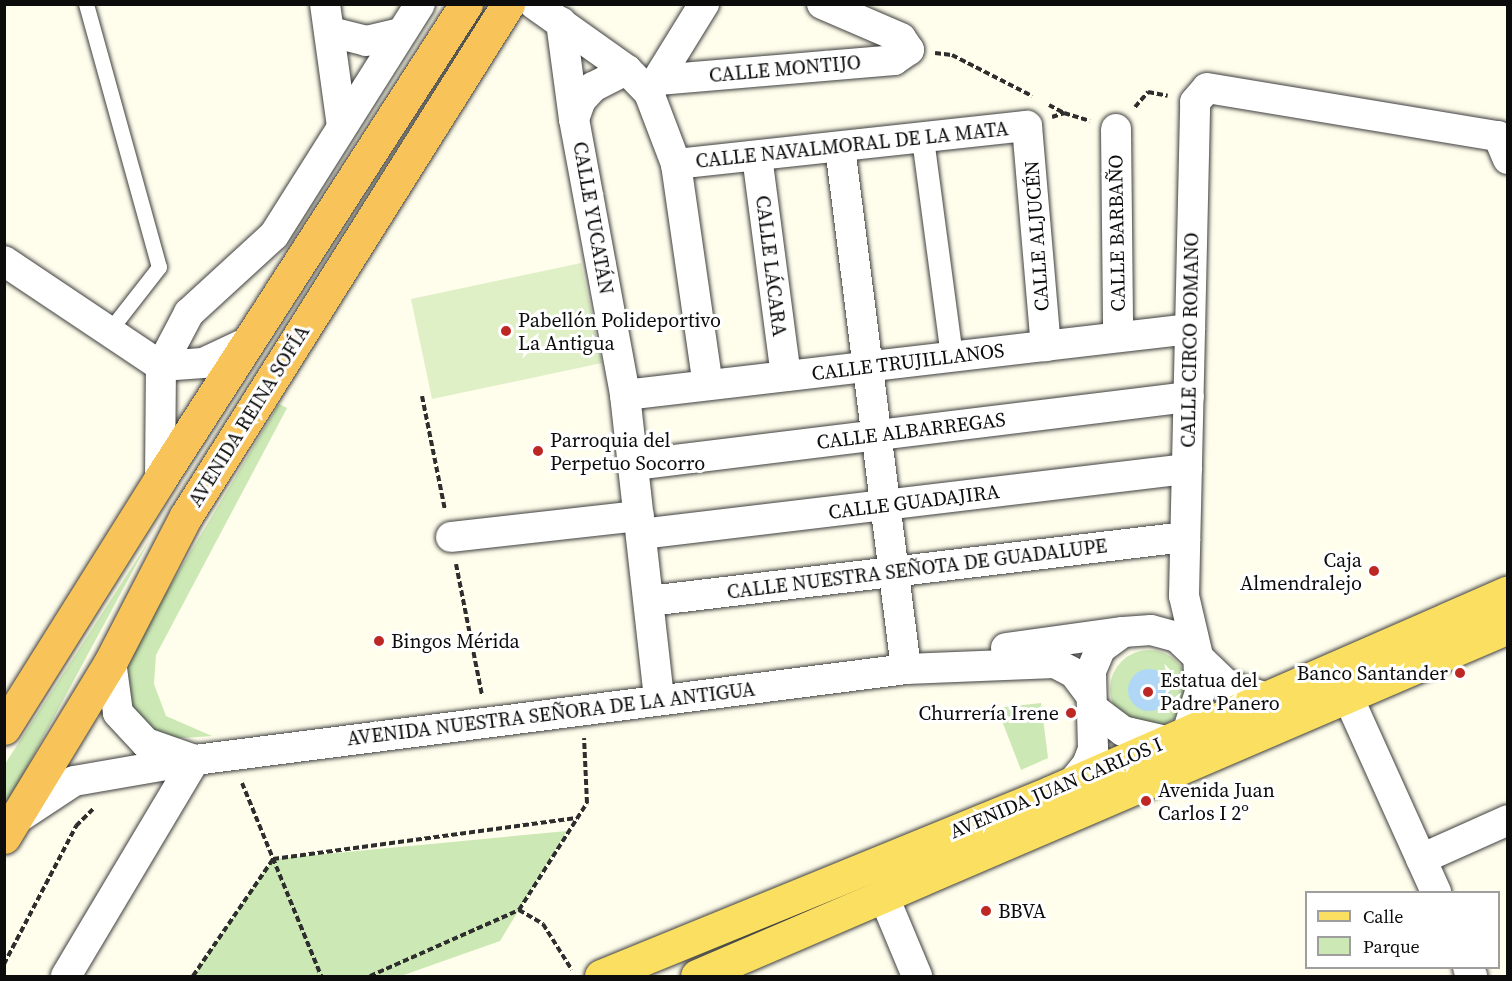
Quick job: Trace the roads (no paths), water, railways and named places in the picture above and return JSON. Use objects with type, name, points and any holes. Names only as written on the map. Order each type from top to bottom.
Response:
[{"type":"highway","name":"AVENIDA REINA SOFÍA","points":[[4,728],[160,479],[466,4]]},
{"type":"highway","name":"AVENIDA REINA SOFÍA","points":[[8,829],[111,661],[186,516],[508,4]]},
{"type":"main road","name":"AVENIDA JUAN CARLOS I","points":[[704,975],[884,897],[1176,748],[1264,697],[1508,592]]},
{"type":"main road","name":"AVENIDA JUAN CARLOS I","points":[[601,976],[1073,782],[1176,748],[1234,746],[1508,627]]},
{"type":"street","points":[[160,479],[161,366],[189,313],[274,235],[420,4]]},
{"type":"street","points":[[653,86],[704,4]]},
{"type":"street","name":"CALLE MONTIJO","points":[[653,86],[894,60],[909,50],[901,38],[822,4]]},
{"type":"street","points":[[544,10],[653,86],[676,164],[708,385]]},
{"type":"street","name":"CALLE YUCATÁN","points":[[544,10],[574,118],[625,394],[659,700]]},
{"type":"street","points":[[328,18],[366,41],[401,33]]},
{"type":"street","points":[[328,18],[342,126]]},
{"type":"street","points":[[574,118],[581,100],[593,87],[627,70]]},
{"type":"street","name":"CALLE CIRCO ROMANO","points":[[1198,656],[1184,596],[1195,102],[1207,88],[1503,147]]},
{"type":"street","name":"CALLE NAVALMORAL DE LA MATA","points":[[676,164],[923,139],[1035,114]]},
{"type":"street","name":"CALLE ALJUCÉN","points":[[1035,114],[1046,346]]},
{"type":"street","name":"CALLE BARBAÑO","points":[[1116,129],[1118,337]]},
{"type":"street","points":[[923,139],[952,357]]},
{"type":"street","points":[[840,147],[906,669]]},
{"type":"street","name":"CALLE LÁCARA","points":[[757,156],[786,376]]},
{"type":"street","points":[[4,261],[161,366],[203,363],[248,342]]},
{"type":"street","name":"CALLE TRUJILLANOS","points":[[625,394],[1190,329]]},
{"type":"street","name":"CALLE ALBARREGAS","points":[[634,465],[1189,397]]},
{"type":"street","name":"CALLE GUADAJIRA","points":[[451,537],[640,525],[885,505],[1187,469]]},
{"type":"street","name":"CALLE NUESTRA SEÑOTA DE GUADALUPE","points":[[649,601],[1185,537]]},
{"type":"street","points":[[1073,782],[1088,765],[1093,749],[1091,671],[1101,648],[1137,631],[1184,596]]},
{"type":"street","points":[[1137,631],[1177,637],[1227,685],[1264,697]]},
{"type":"street","name":"AVENIDA NUESTRA SEÑORA DE LA ANTIGUA","points":[[8,829],[74,781],[195,760],[906,669],[1021,645],[1137,631]]},
{"type":"street","points":[[1092,702],[1123,732],[1176,748],[1200,692],[1198,656]]},
{"type":"street","name":"AVENIDA NUESTRA SEÑORA DE LA ANTIGUA","points":[[111,661],[118,713],[146,743],[195,760]]},
{"type":"street","name":"AVENIDA NUESTRA SEÑORA DE LA ANTIGUA","points":[[906,669],[1055,663],[1074,674],[1092,702]]},
{"type":"street","points":[[1348,698],[1436,891]]},
{"type":"street","points":[[66,976],[195,760]]},
{"type":"street","points":[[1422,859],[1508,820]]},
{"type":"street","points":[[884,897],[917,976]]},
{"type":"lane","points":[[86,4],[159,267],[109,331]]},
{"type":"water","points":[[1149,669],[1164,675],[1170,690],[1164,705],[1149,711],[1134,705],[1128,690],[1134,675]]},
{"type":"place","name":"Pabellón Polideportivo La Antigua","points":[[506,331]]},
{"type":"place","name":"Parroquia del Perpetuo Socorro","points":[[538,451]]},
{"type":"place","name":"Caja Almendralejo","points":[[1374,571]]},
{"type":"place","name":"Bingos Mérida","points":[[379,641]]},
{"type":"place","name":"Banco Santander","points":[[1460,673]]},
{"type":"place","name":"Estatua del Padre Panero","points":[[1148,692]]},
{"type":"place","name":"Churrería Irene","points":[[1071,713]]},
{"type":"place","name":"Avenida Juan Carlos I 2º","points":[[1146,801]]},
{"type":"place","name":"BBVA","points":[[986,911]]}]
